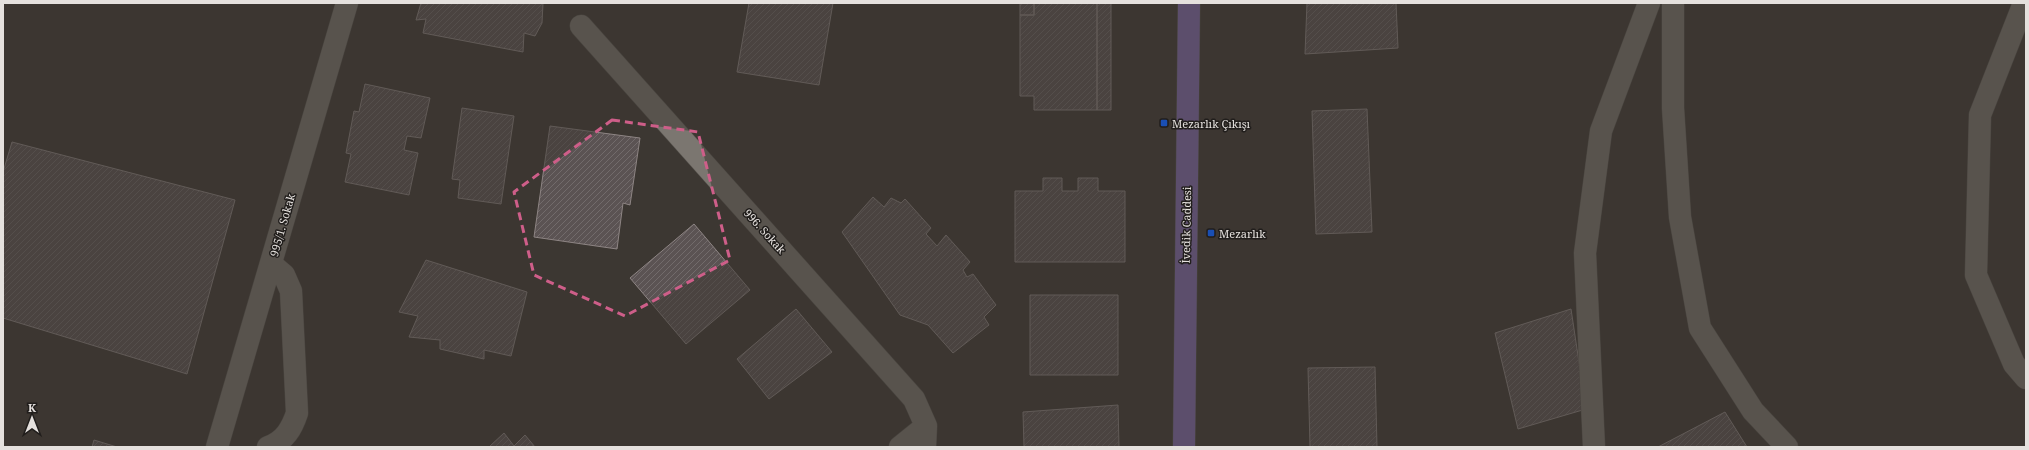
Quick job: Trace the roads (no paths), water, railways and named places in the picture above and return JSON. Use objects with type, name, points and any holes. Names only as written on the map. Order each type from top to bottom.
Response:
[{"type":"main road","name":"İvedik Caddesi","points":[[1184,447],[1189,3]]},
{"type":"street","name":"995/1. Sokak","points":[[218,447],[347,3]]},
{"type":"street","points":[[1594,447],[1585,253],[1601,131],[1649,3]]},
{"type":"street","points":[[1673,3],[1673,108],[1680,217],[1700,328],[1754,411],[1787,447]]},
{"type":"street","points":[[2024,3],[1980,115],[1976,276],[2014,364],[2026,378]]},
{"type":"street","name":"996. Sokak","points":[[581,26],[914,399],[925,437]]},
{"type":"street","points":[[268,447],[285,436],[293,426],[297,412],[291,290],[284,276],[271,264]]},
{"type":"street","points":[[900,447],[925,437]]},
{"type":"place","name":"Mezarlık Çıkışı","points":[[1164,123]]},
{"type":"place","name":"Mezarlık","points":[[1211,233]]}]
